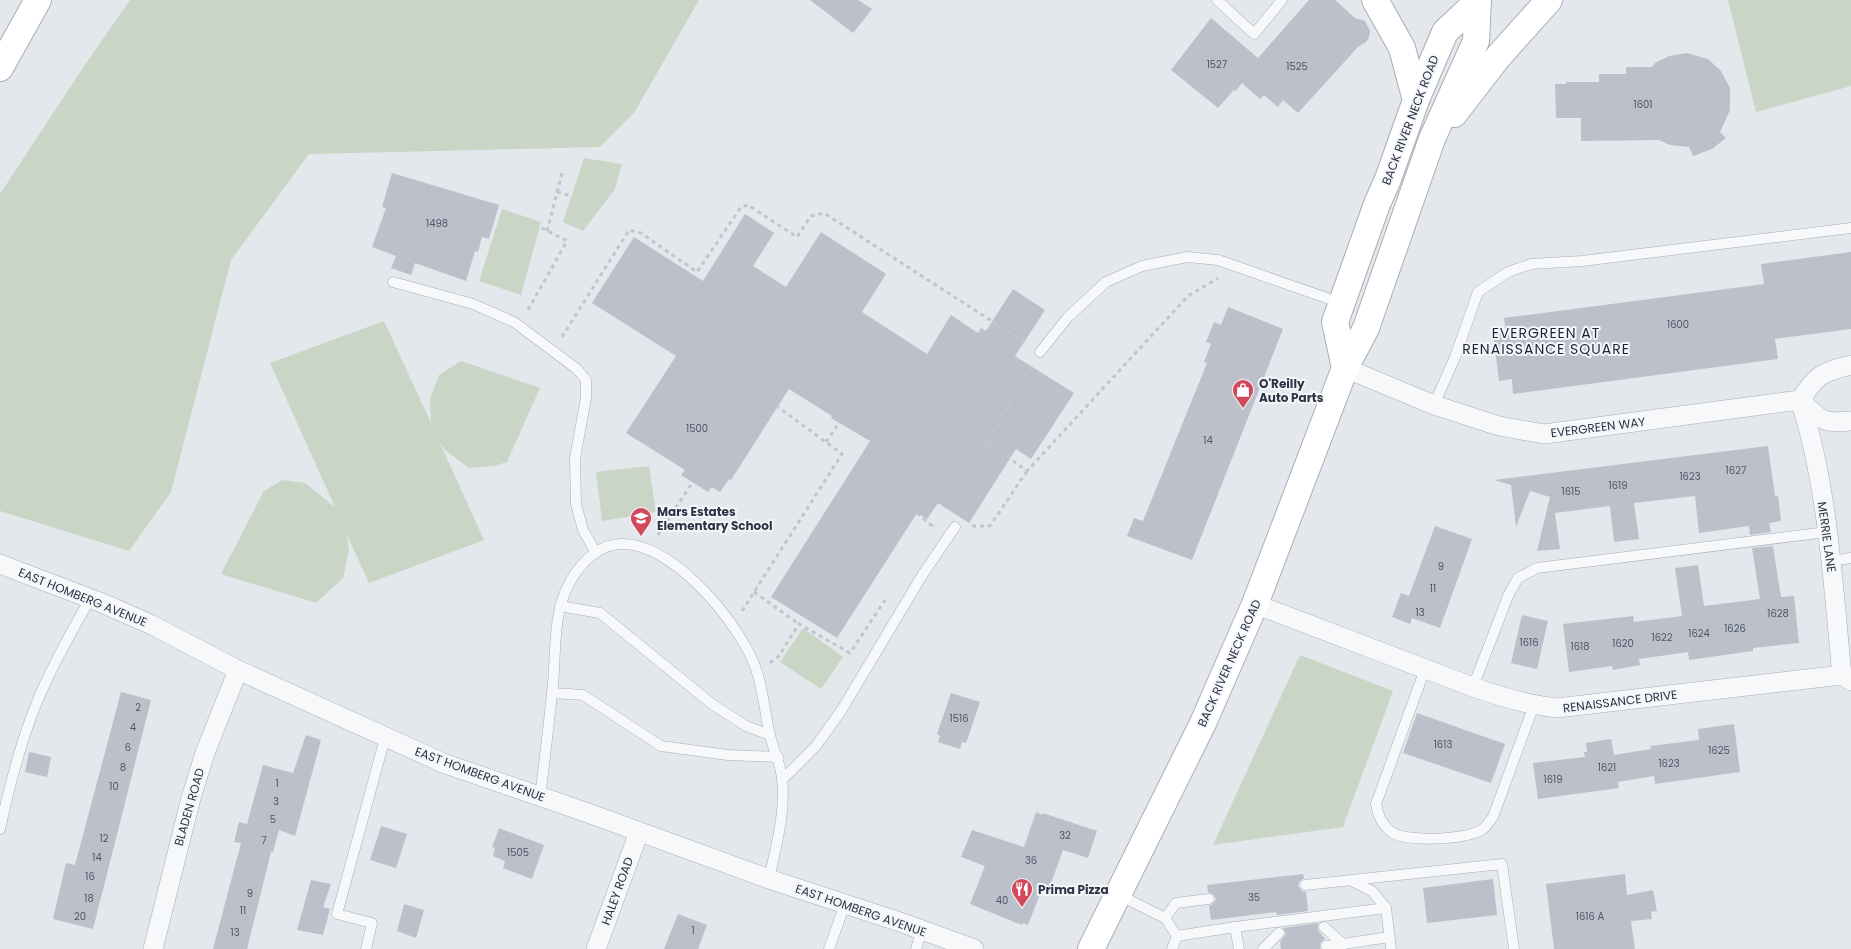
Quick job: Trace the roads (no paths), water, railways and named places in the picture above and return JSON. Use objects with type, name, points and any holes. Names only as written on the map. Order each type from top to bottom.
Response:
[{"type":"street","points":[[0,68],[38,0]]},
{"type":"street","points":[[1375,0],[1402,48],[1416,100]]},
{"type":"street","name":"BACK RIVER NECK ROAD","points":[[1345,368],[1335,322],[1416,100],[1445,32],[1477,0]]},
{"type":"street","name":"BACK RIVER NECK ROAD","points":[[1091,949],[1203,723],[1255,604],[1345,368],[1366,328],[1432,139],[1476,41],[1477,0]]},
{"type":"street","points":[[1432,139],[1477,86],[1498,57],[1549,0]]},
{"type":"street","points":[[1851,364],[1829,370],[1816,378],[1800,400],[1818,418],[1833,423],[1851,421]]},
{"type":"street","name":"EVERGREEN WAY","points":[[1345,368],[1434,405],[1499,426],[1544,434],[1800,400]]},
{"type":"street","name":"MERRIE LANE","points":[[1800,400],[1811,434],[1827,532],[1846,678]]},
{"type":"street","name":"EAST HOMBERG AVENUE","points":[[0,564],[91,597],[152,625],[238,670],[443,763],[769,879],[974,949]]},
{"type":"street","name":"RENAISSANCE DRIVE","points":[[1255,604],[1473,688],[1508,699],[1557,708],[1846,678]]},
{"type":"street","name":"BLADEN ROAD","points":[[153,949],[170,878],[202,762],[238,670]]},
{"type":"street","name":"HALEY ROAD","points":[[596,949],[639,832]]},
{"type":"lane","points":[[1217,0],[1254,34],[1282,0]]},
{"type":"lane","points":[[1434,405],[1455,357],[1478,292],[1508,272],[1532,264],[1582,261],[1851,228]]},
{"type":"lane","points":[[1040,352],[1068,317],[1106,282],[1142,266],[1187,257],[1218,260],[1342,303]]},
{"type":"lane","points":[[393,282],[473,304],[514,322],[577,369],[586,380],[586,398],[575,458],[576,504],[583,530],[596,553]]},
{"type":"lane","points":[[782,780],[816,746],[841,711],[923,574],[955,526]]},
{"type":"lane","points":[[1473,688],[1508,596],[1518,578],[1537,568],[1827,532]]},
{"type":"lane","points":[[540,796],[560,606],[568,585],[579,568],[596,553],[612,545],[630,544],[668,560],[699,585],[744,642],[757,672],[770,735],[778,757],[782,780],[782,818],[769,879]]},
{"type":"lane","points":[[1831,561],[1851,558]]},
{"type":"lane","points":[[0,829],[18,758],[35,706],[54,665],[91,597]]},
{"type":"lane","points":[[560,606],[600,613],[712,704],[746,726],[770,735]]},
{"type":"lane","points":[[1425,669],[1376,804],[1379,818],[1391,833],[1413,839],[1467,835],[1483,829],[1492,817],[1534,705]]},
{"type":"lane","points":[[552,693],[583,695],[661,746],[728,755],[778,757]]},
{"type":"lane","points":[[366,949],[372,923],[337,914],[385,738]]},
{"type":"lane","points":[[1305,886],[1502,864],[1514,949]]},
{"type":"lane","points":[[1351,881],[1372,891],[1386,908],[1391,949]]},
{"type":"lane","points":[[1118,895],[1165,918],[1177,936]]},
{"type":"lane","points":[[1165,918],[1176,903],[1209,899]]},
{"type":"lane","points":[[829,949],[845,904]]},
{"type":"lane","points":[[1177,936],[1235,926],[1386,908]]},
{"type":"lane","points":[[1235,926],[1239,949]]},
{"type":"lane","points":[[1324,927],[1342,946]]},
{"type":"lane","points":[[916,949],[922,930]]},
{"type":"lane","points":[[1264,949],[1279,933]]},
{"type":"lane","points":[[1172,949],[1177,936]]},
{"type":"lane","points":[[1326,946],[1342,946],[1389,937]]},
{"type":"place","name":"O'Reilly Auto Parts","points":[[1243,409]]},
{"type":"place","name":"Mars Estates Elementary School","points":[[641,537]]},
{"type":"place","name":"Prima Pizza","points":[[1022,908]]},
{"type":"district","name":"EVERGREEN AT RENAISSANCE SQUARE","points":[[1546,342]]}]
